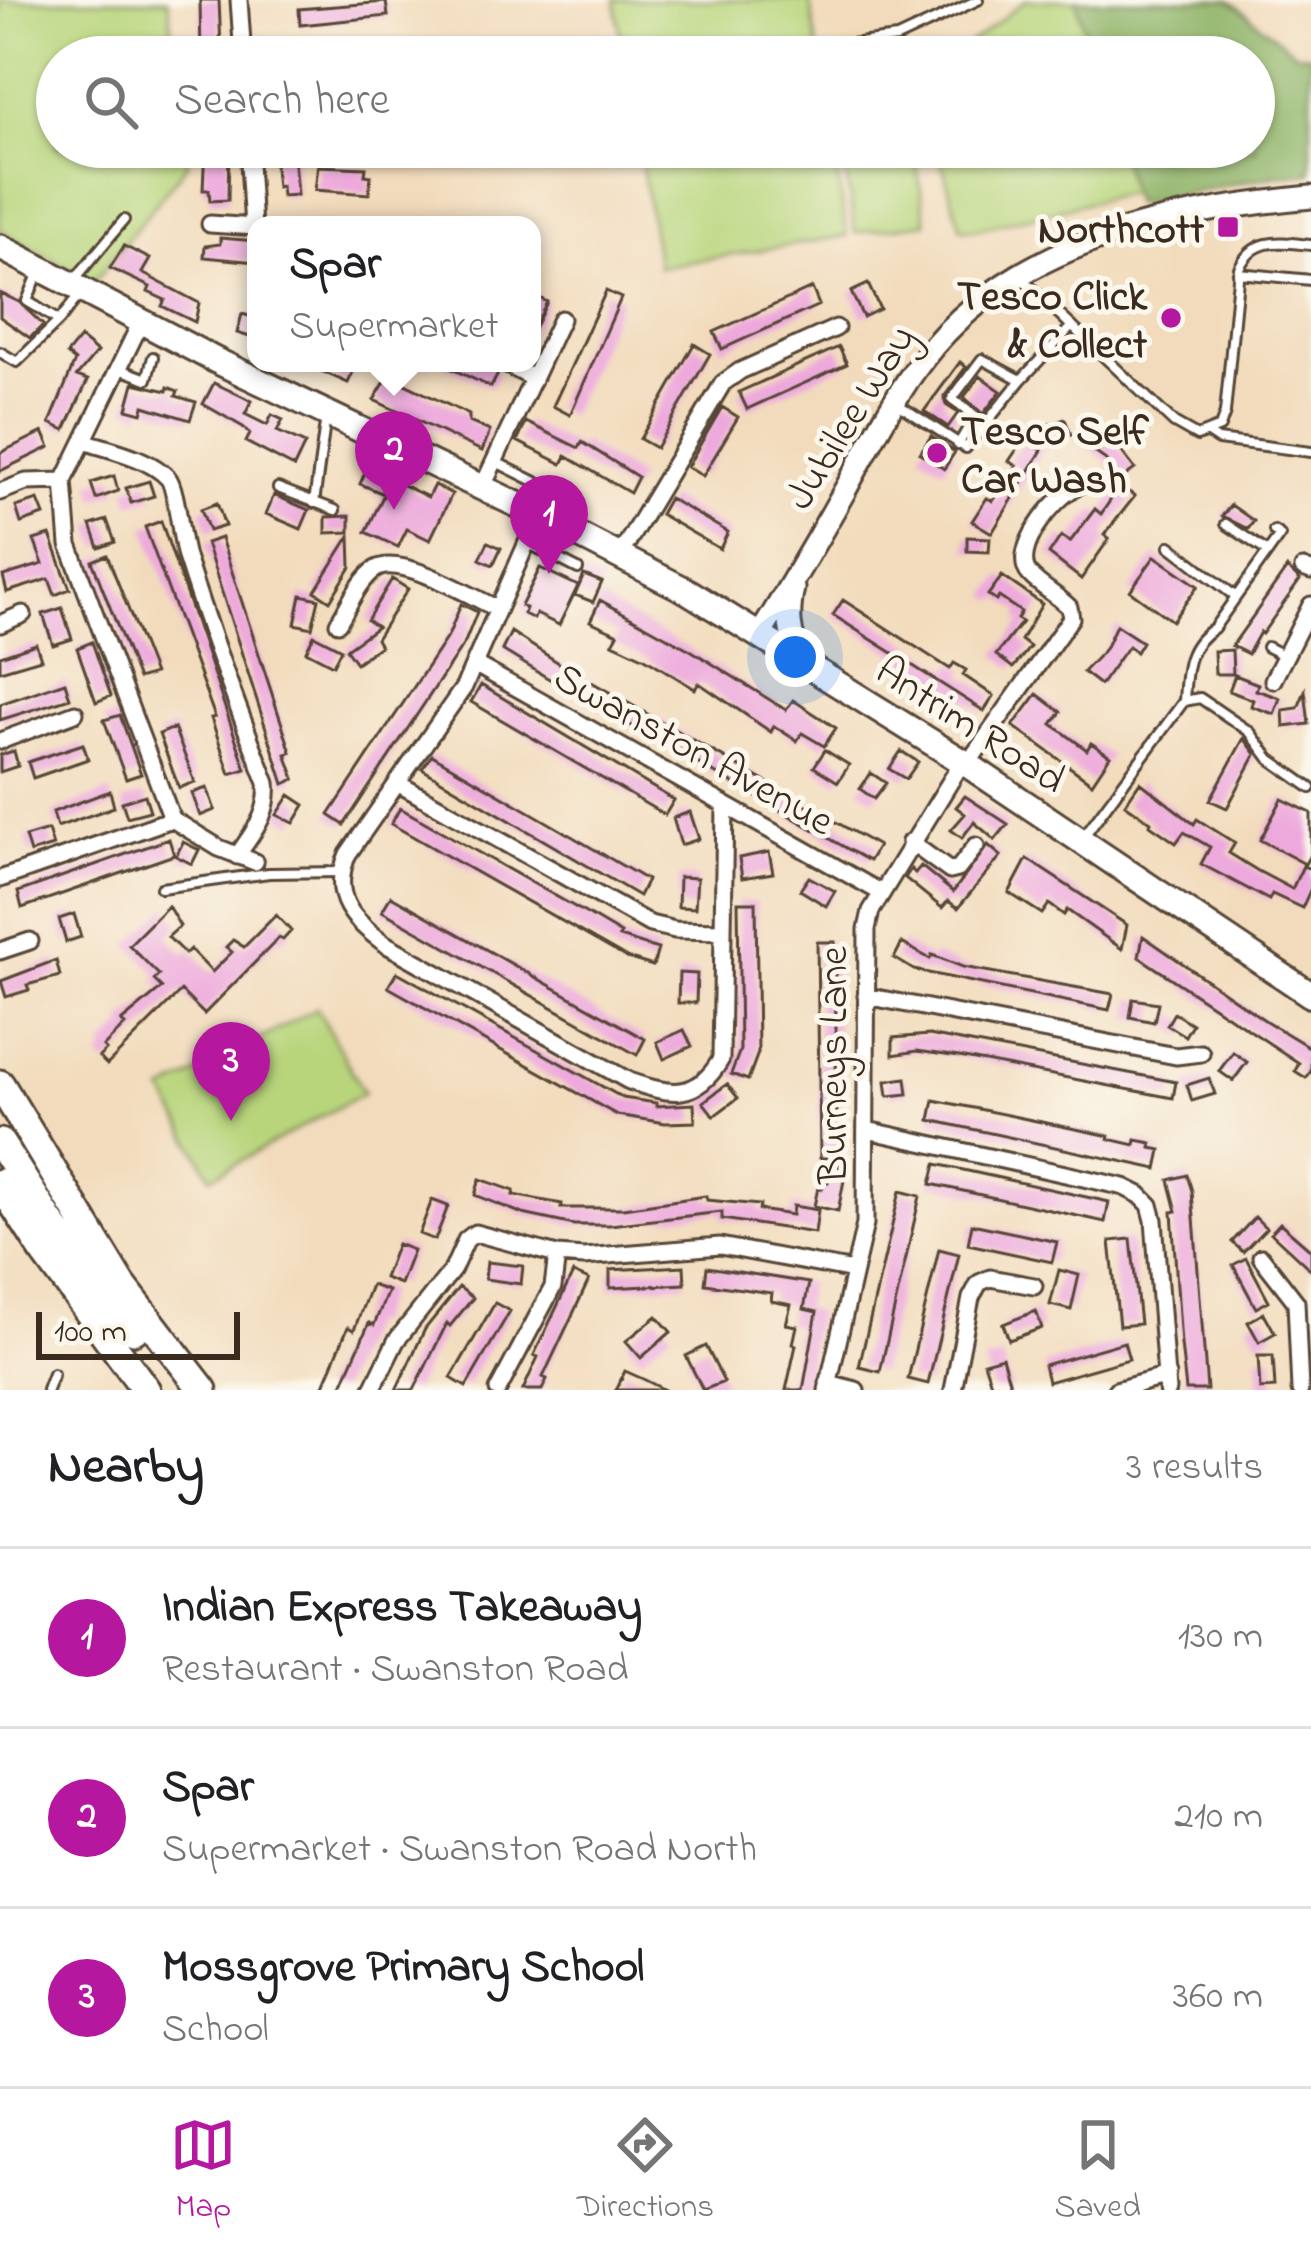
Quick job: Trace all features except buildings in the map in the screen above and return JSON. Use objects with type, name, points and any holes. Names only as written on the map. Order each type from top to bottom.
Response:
[{"type":"highway","points":[[0,1084],[105,1315]]},
{"type":"highway","points":[[0,1084],[122,1285],[203,1390]]},
{"type":"highway","points":[[0,1144],[146,1390]]},
{"type":"highway","points":[[0,1184],[105,1315]]},
{"type":"highway","points":[[0,1208],[180,1390]]},
{"type":"main road","name":"Antrim Road","points":[[0,247],[326,415],[620,555],[801,660],[1308,985]]},
{"type":"street","points":[[239,0],[242,36]]},
{"type":"street","points":[[250,168],[253,216]]},
{"type":"street","name":"Jubilee Way","points":[[760,635],[895,402],[954,324],[1018,274],[1083,243],[1218,210],[1311,197]]},
{"type":"street","points":[[210,224],[247,227]]},
{"type":"street","points":[[541,361],[561,319]]},
{"type":"street","points":[[141,322],[64,482],[69,545],[172,819],[255,862]]},
{"type":"street","points":[[620,555],[723,383],[836,328]]},
{"type":"street","points":[[521,372],[533,378]]},
{"type":"street","points":[[482,488],[536,372]]},
{"type":"street","points":[[84,441],[140,460],[168,478],[177,494],[176,517],[187,559],[267,783],[268,800],[261,821],[237,856]]},
{"type":"street","points":[[0,492],[26,482],[64,482]]},
{"type":"street","name":"Burneys Lane","points":[[828,1386],[865,1224],[867,929],[880,892],[910,842],[1071,618],[1069,607],[1030,575],[1024,564],[1037,527],[1061,494],[1076,487]]},
{"type":"street","points":[[539,515],[476,665],[340,872],[356,923],[629,1081],[659,1091],[684,1091],[711,1077],[721,1059],[725,806]]},
{"type":"street","points":[[338,623],[377,568],[397,564],[498,610]]},
{"type":"street","points":[[795,576],[788,614],[801,660]]},
{"type":"street","points":[[1273,680],[1311,605]]},
{"type":"street","points":[[0,624],[22,614]]},
{"type":"street","name":"Swanston Avenue","points":[[476,665],[880,892]]},
{"type":"street","points":[[0,741],[75,713]]},
{"type":"street","points":[[397,783],[650,923],[675,930],[722,932]]},
{"type":"street","points":[[0,879],[172,819]]},
{"type":"street","points":[[910,842],[950,871],[958,869],[976,846]]},
{"type":"street","points":[[0,951],[30,941]]},
{"type":"street","points":[[866,996],[1176,1056],[1201,1053]]},
{"type":"street","points":[[867,1130],[1094,1180],[1140,1195],[1150,1205],[1167,1383],[1116,1390]]},
{"type":"street","points":[[372,1390],[396,1341],[475,1233],[557,1256],[720,1246],[854,1270]]},
{"type":"street","points":[[498,1390],[553,1287],[557,1256]]},
{"type":"street","points":[[1261,1257],[1296,1302],[1300,1390]]},
{"type":"street","points":[[953,1390],[971,1298],[979,1283],[990,1278],[1034,1286]]},
{"type":"street","points":[[828,1386],[856,1390]]},
{"type":"lane","points":[[900,36],[978,0]]},
{"type":"lane","points":[[0,352],[17,362],[58,321],[124,220]]},
{"type":"lane","points":[[1209,434],[1220,427],[1225,413],[1238,273],[1253,246],[1269,242],[1311,245]]},
{"type":"lane","points":[[40,269],[27,301],[58,321]]},
{"type":"lane","points":[[1238,273],[1311,280]]},
{"type":"lane","points":[[1018,274],[1186,432],[1311,452]]},
{"type":"lane","points":[[895,402],[966,448],[1072,326]]},
{"type":"lane","points":[[118,368],[147,379],[154,357]]},
{"type":"lane","points":[[958,445],[975,416],[952,400],[982,359],[1021,380]]},
{"type":"lane","points":[[314,503],[326,415]]},
{"type":"lane","points":[[494,461],[548,488]]},
{"type":"lane","points":[[278,488],[335,510]]},
{"type":"lane","points":[[1226,524],[1268,552]]},
{"type":"lane","points":[[1080,840],[1184,701],[1190,651],[1237,597],[1280,535],[1274,530]]},
{"type":"lane","points":[[527,543],[578,569]]},
{"type":"lane","points":[[1170,546],[1237,597]]},
{"type":"lane","points":[[1267,647],[1285,656]]},
{"type":"lane","points":[[1184,701],[1201,698],[1250,732],[1270,759],[1311,788]]},
{"type":"lane","points":[[161,888],[269,873],[340,872]]},
{"type":"lane","points":[[46,1390],[53,1374]]},
{"type":"green space","points":[[0,0],[168,0],[172,36],[36,36],[36,168],[184,168],[94,282],[0,230]]},
{"type":"green space","points":[[615,0],[810,0],[816,36],[621,36]]},
{"type":"green space","points":[[1026,0],[1076,0],[1086,36],[980,36]]},
{"type":"green space","points":[[1076,0],[1229,0],[1275,36],[1086,36]]},
{"type":"green space","points":[[1275,36],[1296,53],[1311,55],[1311,173],[1272,176],[1134,204],[1124,168],[1275,168]]},
{"type":"green space","points":[[642,168],[836,168],[847,236],[658,267]]},
{"type":"green space","points":[[845,168],[917,168],[926,223],[855,233]]},
{"type":"green space","points":[[943,168],[1124,168],[1131,192],[978,229],[961,229]]},
{"type":"green space","points":[[317,1008],[364,1093],[211,1177],[164,1092]]},
{"type":"place","name":"Northcott","points":[[1228,227]]},
{"type":"place","name":"Tesco Click & Collect","points":[[1171,318]]},
{"type":"place","name":"Tesco Self Car Wash","points":[[937,453]]},
{"type":"place","name":"Spar","points":[[394,510]]},
{"type":"place","name":"Indian Express Takeaway","points":[[549,574]]},
{"type":"place","name":"Mossgrove Primary School","points":[[231,1121]]}]
